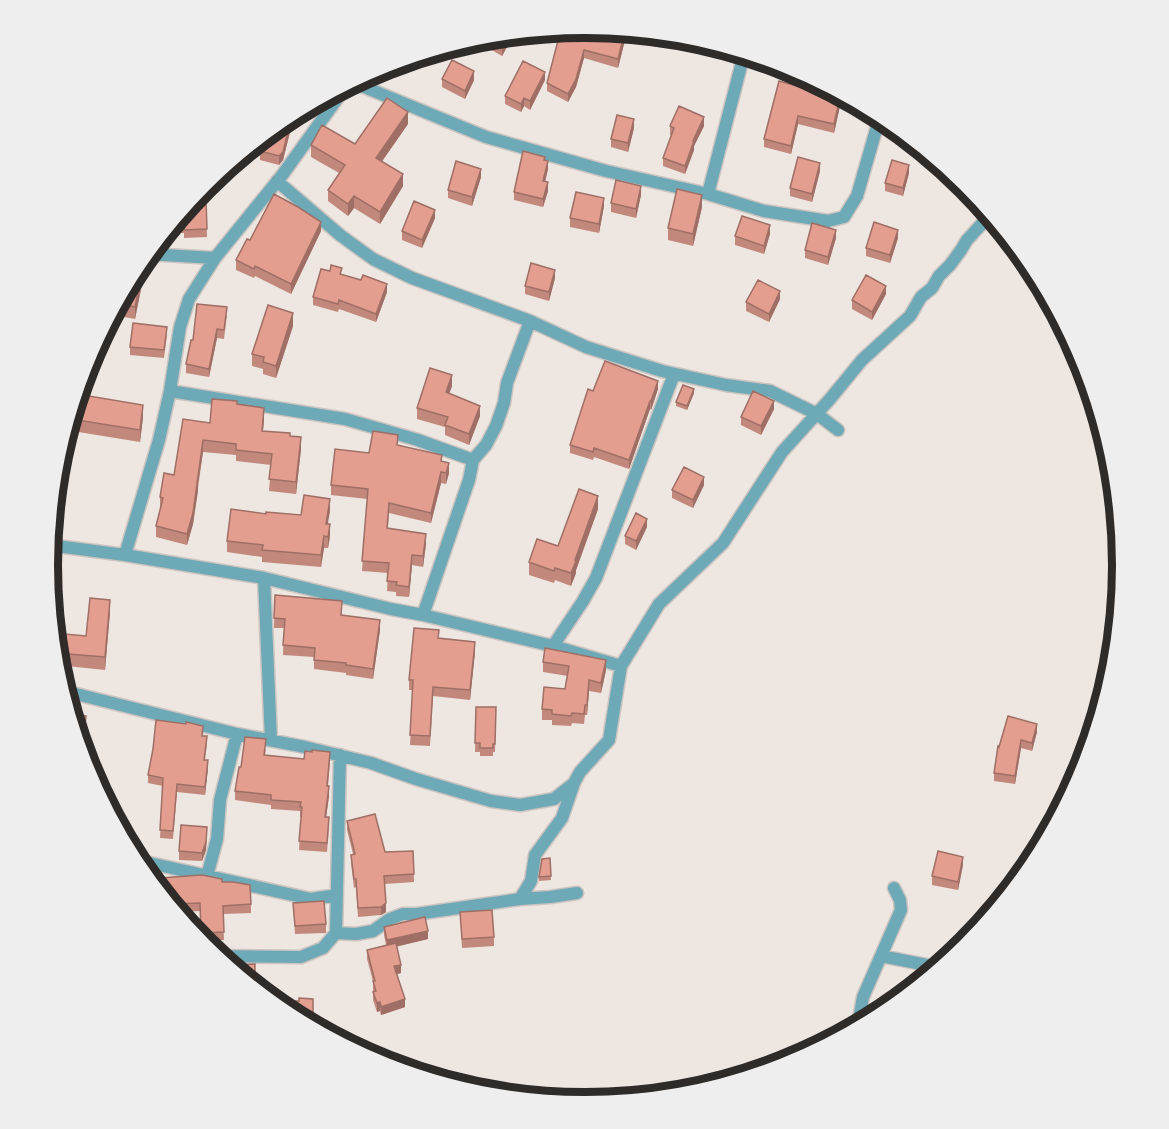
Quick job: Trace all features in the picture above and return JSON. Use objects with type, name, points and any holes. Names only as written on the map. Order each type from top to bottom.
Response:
[{"type":"street","points":[[708,194],[742,61]]},
{"type":"street","points":[[363,87],[486,137],[606,171],[708,194],[764,211],[828,221],[844,217],[857,196],[877,126]]},
{"type":"street","points":[[125,555],[159,440],[170,391],[180,327],[189,299],[215,258],[277,180],[336,100]]},
{"type":"street","points":[[277,180],[340,235],[373,259],[411,278],[530,321],[586,347],[662,371],[726,385],[770,391],[816,414],[838,430]]},
{"type":"street","points":[[520,899],[531,881],[536,855],[562,818],[580,772],[609,740],[621,666],[659,604],[723,543],[782,452],[862,360],[910,316],[921,297],[932,288],[967,240],[984,221]]},
{"type":"street","points":[[158,255],[215,258]]},
{"type":"street","points":[[423,615],[473,460],[486,445],[496,426],[504,403],[507,383],[530,321]]},
{"type":"street","points":[[553,646],[596,578],[674,374]]},
{"type":"street","points":[[170,391],[345,419],[418,440],[473,460]]},
{"type":"street","points":[[59,547],[125,555],[264,578],[553,646],[621,666]]},
{"type":"street","points":[[264,578],[271,740]]},
{"type":"street","points":[[73,693],[237,734],[340,755],[491,801],[520,805],[554,799],[574,783]]},
{"type":"street","points":[[207,876],[217,839],[220,800],[237,734]]},
{"type":"street","points":[[232,956],[301,957],[323,948],[336,933],[340,755]]},
{"type":"street","points":[[150,863],[311,898],[337,895]]},
{"type":"street","points":[[860,1014],[863,997],[902,910],[894,888]]},
{"type":"street","points":[[336,933],[356,934],[373,931],[390,919],[403,914],[577,893]]},
{"type":"street","points":[[881,956],[927,965]]},
{"type":"building","points":[[558,39],[623,39],[618,59],[584,50],[576,79],[568,94],[547,83]]},
{"type":"building","points":[[452,60],[474,71],[465,91],[442,79]]},
{"type":"building","points":[[523,61],[545,72],[530,101],[524,98],[521,104],[505,96]]},
{"type":"building","points":[[779,81],[817,92],[839,103],[834,124],[798,116],[791,146],[764,139]]},
{"type":"building","points":[[387,98],[408,112],[376,158],[403,174],[380,212],[354,196],[348,204],[328,190],[345,165],[311,145],[322,125],[355,144]]},
{"type":"building","points":[[679,106],[704,117],[685,166],[663,158],[674,128],[670,126]]},
{"type":"building","points":[[617,115],[634,119],[628,143],[611,139]]},
{"type":"building","points":[[289,128],[283,152],[279,156],[260,151]]},
{"type":"building","points":[[523,151],[545,157],[544,160],[548,161],[543,181],[548,182],[543,199],[514,192]]},
{"type":"building","points":[[798,157],[820,163],[812,194],[790,188]]},
{"type":"building","points":[[892,160],[909,165],[903,188],[885,183]]},
{"type":"building","points":[[456,161],[481,169],[472,197],[448,190]]},
{"type":"building","points":[[616,180],[641,186],[636,209],[611,203]]},
{"type":"building","points":[[677,189],[702,195],[693,234],[668,228]]},
{"type":"building","points":[[576,192],[604,198],[599,224],[570,218]]},
{"type":"building","points":[[274,194],[321,222],[291,284],[255,266],[254,269],[236,260],[247,239],[250,240]]},
{"type":"building","points":[[204,200],[207,229],[184,230],[184,225],[181,225]]},
{"type":"building","points":[[414,201],[435,210],[422,240],[402,231]]},
{"type":"building","points":[[742,216],[770,225],[764,246],[735,236]]},
{"type":"building","points":[[874,222],[898,230],[890,255],[866,248]]},
{"type":"building","points":[[812,223],[836,230],[828,257],[805,250]]},
{"type":"building","points":[[531,263],[555,270],[549,292],[525,286]]},
{"type":"building","points":[[331,265],[342,268],[340,274],[361,280],[363,275],[387,284],[376,314],[339,300],[338,304],[313,297],[321,269],[330,271]]},
{"type":"building","points":[[866,275],[886,286],[872,312],[852,300]]},
{"type":"building","points":[[758,280],[780,291],[769,314],[746,302]]},
{"type":"building","points":[[140,282],[135,307],[126,305]]},
{"type":"building","points":[[197,304],[227,307],[224,330],[217,329],[209,369],[186,364],[191,340],[193,340]]},
{"type":"building","points":[[268,305],[293,313],[276,366],[263,362],[264,357],[252,354]]},
{"type":"building","points":[[133,323],[167,327],[164,350],[130,347]]},
{"type":"building","points":[[605,361],[658,381],[629,460],[594,448],[593,452],[570,445],[588,389],[593,391]]},
{"type":"building","points":[[430,368],[452,375],[446,392],[480,406],[469,434],[445,425],[448,417],[417,408]]},
{"type":"building","points":[[683,385],[694,389],[687,406],[676,402]]},
{"type":"building","points":[[753,391],[774,401],[761,426],[741,417]]},
{"type":"building","points":[[85,395],[143,405],[140,430],[77,420]]},
{"type":"building","points":[[212,399],[237,401],[237,404],[264,408],[262,431],[290,433],[290,436],[301,437],[296,482],[269,479],[272,454],[236,450],[236,444],[203,440],[193,513],[187,534],[156,526],[163,498],[160,497],[164,473],[174,475],[183,419],[210,423]]},
{"type":"building","points":[[373,431],[398,435],[397,445],[442,455],[441,461],[449,463],[446,473],[441,472],[431,513],[389,503],[387,528],[426,534],[423,556],[412,555],[409,587],[387,581],[389,563],[362,561],[368,489],[331,485],[335,449],[369,453]]},
{"type":"building","points":[[684,467],[704,477],[693,500],[672,490]]},
{"type":"building","points":[[579,489],[598,496],[571,573],[555,568],[554,571],[529,562],[537,539],[558,546]]},
{"type":"building","points":[[304,495],[330,499],[326,524],[330,524],[328,537],[324,536],[321,555],[262,550],[263,545],[227,541],[231,509],[266,514],[266,512],[301,515]]},
{"type":"building","points":[[636,513],[647,519],[636,541],[625,536]]},
{"type":"building","points":[[275,595],[342,601],[341,615],[380,620],[373,669],[346,665],[346,663],[314,660],[315,648],[283,645],[285,619],[274,618]]},
{"type":"building","points":[[90,598],[110,600],[105,657],[66,654],[62,634],[86,636]]},
{"type":"building","points":[[414,628],[439,630],[438,638],[475,642],[470,690],[433,687],[430,736],[410,735],[413,680],[409,680]]},
{"type":"building","points":[[545,648],[606,660],[601,683],[589,680],[584,714],[572,713],[571,716],[552,714],[552,710],[542,709],[544,687],[565,689],[569,666],[543,662]]},
{"type":"building","points":[[476,707],[496,707],[493,748],[480,748],[480,743],[475,743]]},
{"type":"building","points":[[79,715],[86,716],[84,731]]},
{"type":"building","points":[[1008,716],[1037,724],[1032,743],[1021,740],[1015,776],[994,773],[998,746]]},
{"type":"building","points":[[156,720],[186,724],[186,722],[203,726],[202,736],[207,736],[204,760],[208,760],[205,787],[177,784],[173,831],[160,830],[163,778],[148,775]]},
{"type":"building","points":[[245,737],[266,739],[264,755],[304,759],[305,751],[330,752],[325,817],[329,817],[327,843],[299,841],[301,802],[271,800],[271,795],[235,791]]},
{"type":"building","points":[[375,814],[385,852],[413,851],[414,874],[384,876],[386,903],[381,907],[358,908],[356,879],[354,879],[351,855],[355,854],[347,821]]},
{"type":"building","points":[[181,825],[207,827],[206,842],[202,853],[179,851]]},
{"type":"building","points":[[938,851],[963,857],[958,882],[932,876]]},
{"type":"building","points":[[550,858],[551,876],[539,877],[542,859]]},
{"type":"building","points":[[202,875],[222,879],[222,882],[250,885],[251,904],[223,906],[224,932],[208,933],[201,925],[200,903],[181,904],[161,878]]},
{"type":"building","points":[[324,901],[326,924],[295,926],[293,903]]},
{"type":"building","points":[[492,910],[494,937],[462,939],[460,912]]},
{"type":"building","points":[[425,917],[428,931],[387,940],[384,927]]},
{"type":"building","points":[[396,943],[401,965],[394,966],[405,999],[381,1007],[373,992],[376,991],[373,981],[375,981],[367,950]]},
{"type":"building","points":[[255,964],[255,976],[241,965]]},
{"type":"building","points":[[299,998],[313,999],[313,1016],[289,1001],[299,1001]]}]
